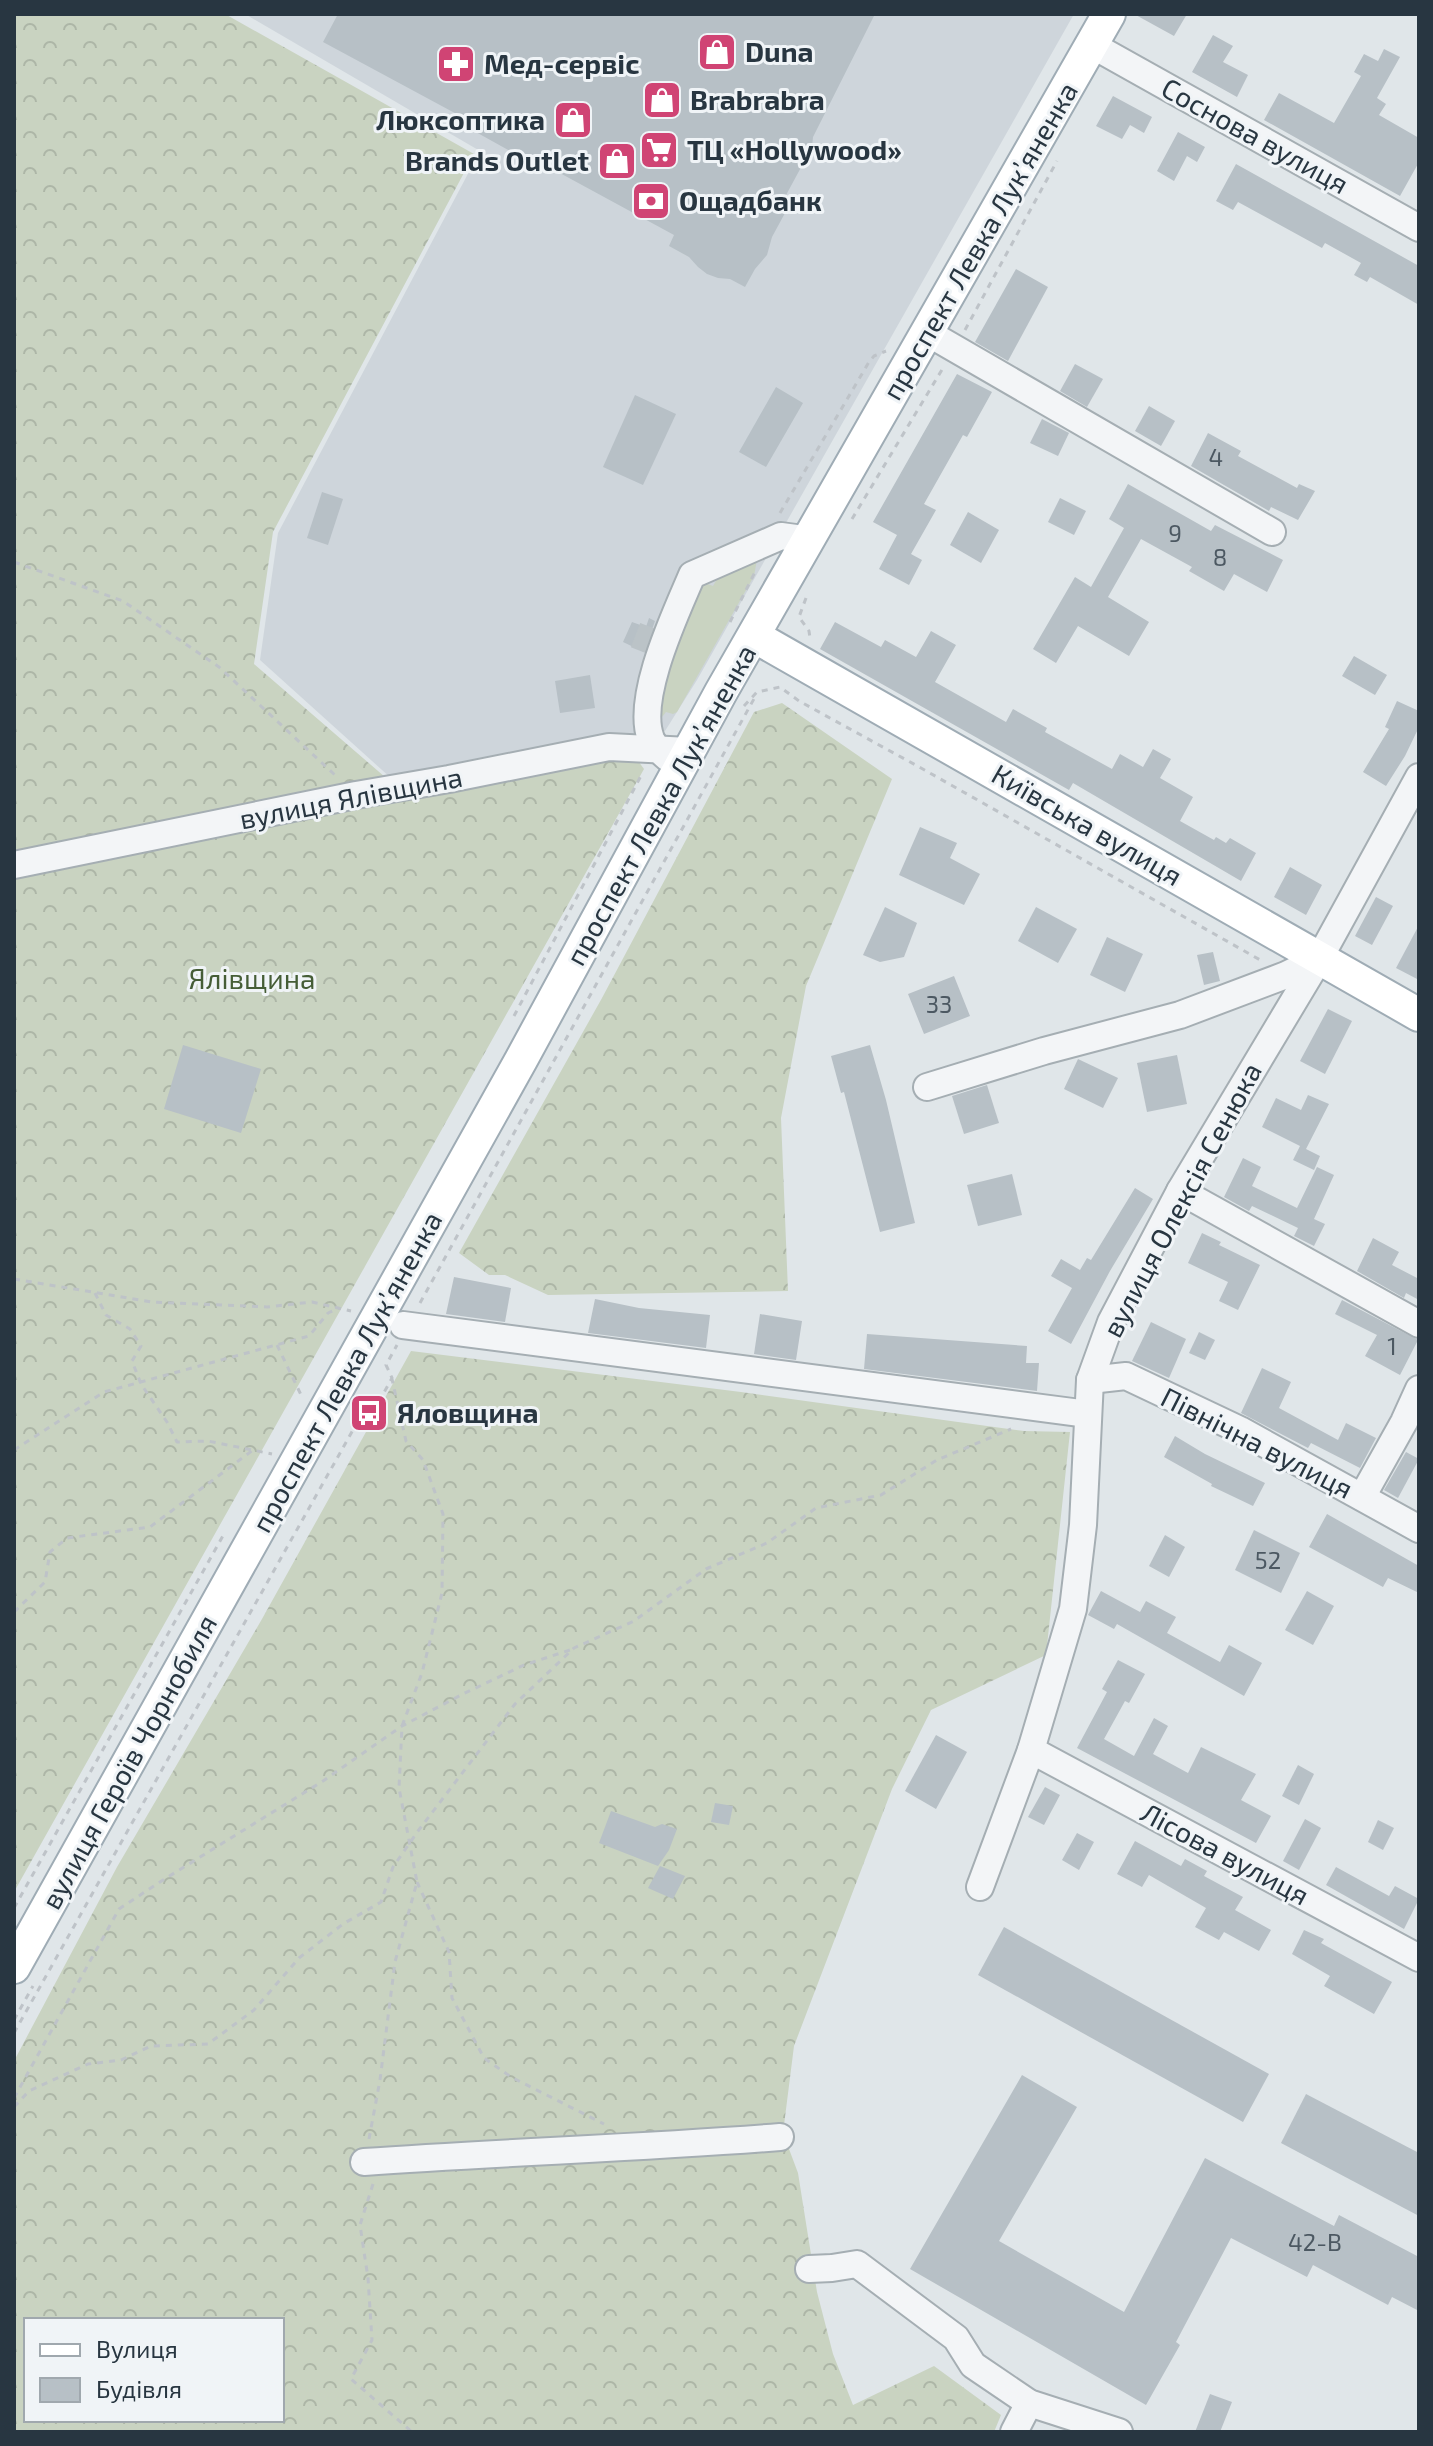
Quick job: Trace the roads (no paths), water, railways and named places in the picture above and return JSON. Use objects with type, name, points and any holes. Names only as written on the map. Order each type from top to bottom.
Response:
[{"type":"main road","name":"проспект Левка Лукʼяненка","points":[[220,1600],[514,1073],[675,755],[754,636],[806,542],[941,341],[1109,14]]},
{"type":"main road","name":"Київська вулиця","points":[[754,636],[1419,1015]]},
{"type":"main road","name":"вулиця Героїв Чорнобиля","points":[[14,1967],[220,1600]]},
{"type":"street","name":"Соснова вулиця","points":[[1092,45],[1419,228]]},
{"type":"street","points":[[941,341],[1272,532]]},
{"type":"street","points":[[655,621],[668,590],[692,575],[781,536],[806,542]]},
{"type":"street","points":[[648,699],[658,661],[692,575]]},
{"type":"street","points":[[643,652],[651,739],[675,755]]},
{"type":"street","name":"вулиця Ялівщина","points":[[14,865],[609,747],[675,755]]},
{"type":"street","name":"вулиця Олексія Сенюка","points":[[980,1887],[1031,1750],[1073,1609],[1083,1525],[1090,1380],[1111,1322],[1180,1191],[1319,959],[1419,777]]},
{"type":"street","points":[[927,1087],[1044,1051],[1180,1015],[1286,975],[1319,959]]},
{"type":"street","points":[[1180,1191],[1419,1324]]},
{"type":"street","points":[[406,1325],[1088,1414]]},
{"type":"street","name":"Північна вулиця","points":[[1090,1380],[1126,1376],[1240,1430],[1419,1529]]},
{"type":"street","points":[[1362,1497],[1419,1389]]},
{"type":"street","name":"Лісова вулиця","points":[[1031,1750],[1419,1958]]},
{"type":"street","points":[[364,2162],[780,2137]]},
{"type":"street","points":[[809,2269],[857,2264],[956,2338],[973,2365],[1022,2397],[1119,2432]]},
{"type":"street","points":[[1014,2432],[1022,2397]]},
{"type":"tunnel","points":[[643,652],[655,621]]},
{"type":"place","name":"Duna","points":[[717,52]]},
{"type":"place","name":"Мед-сервіс","points":[[456,64]]},
{"type":"place","name":"Brabrabra","points":[[662,100]]},
{"type":"place","name":"Люксоптика","points":[[573,120]]},
{"type":"place","name":"ТЦ «Hollywood»","points":[[659,150]]},
{"type":"place","name":"Brands Outlet","points":[[617,161]]},
{"type":"place","name":"Ощадбанк","points":[[651,201]]},
{"type":"place","name":"Яловщина","points":[[369,1413]]},
{"type":"park label","name":"Ялівщина","points":[[252,979]]}]
